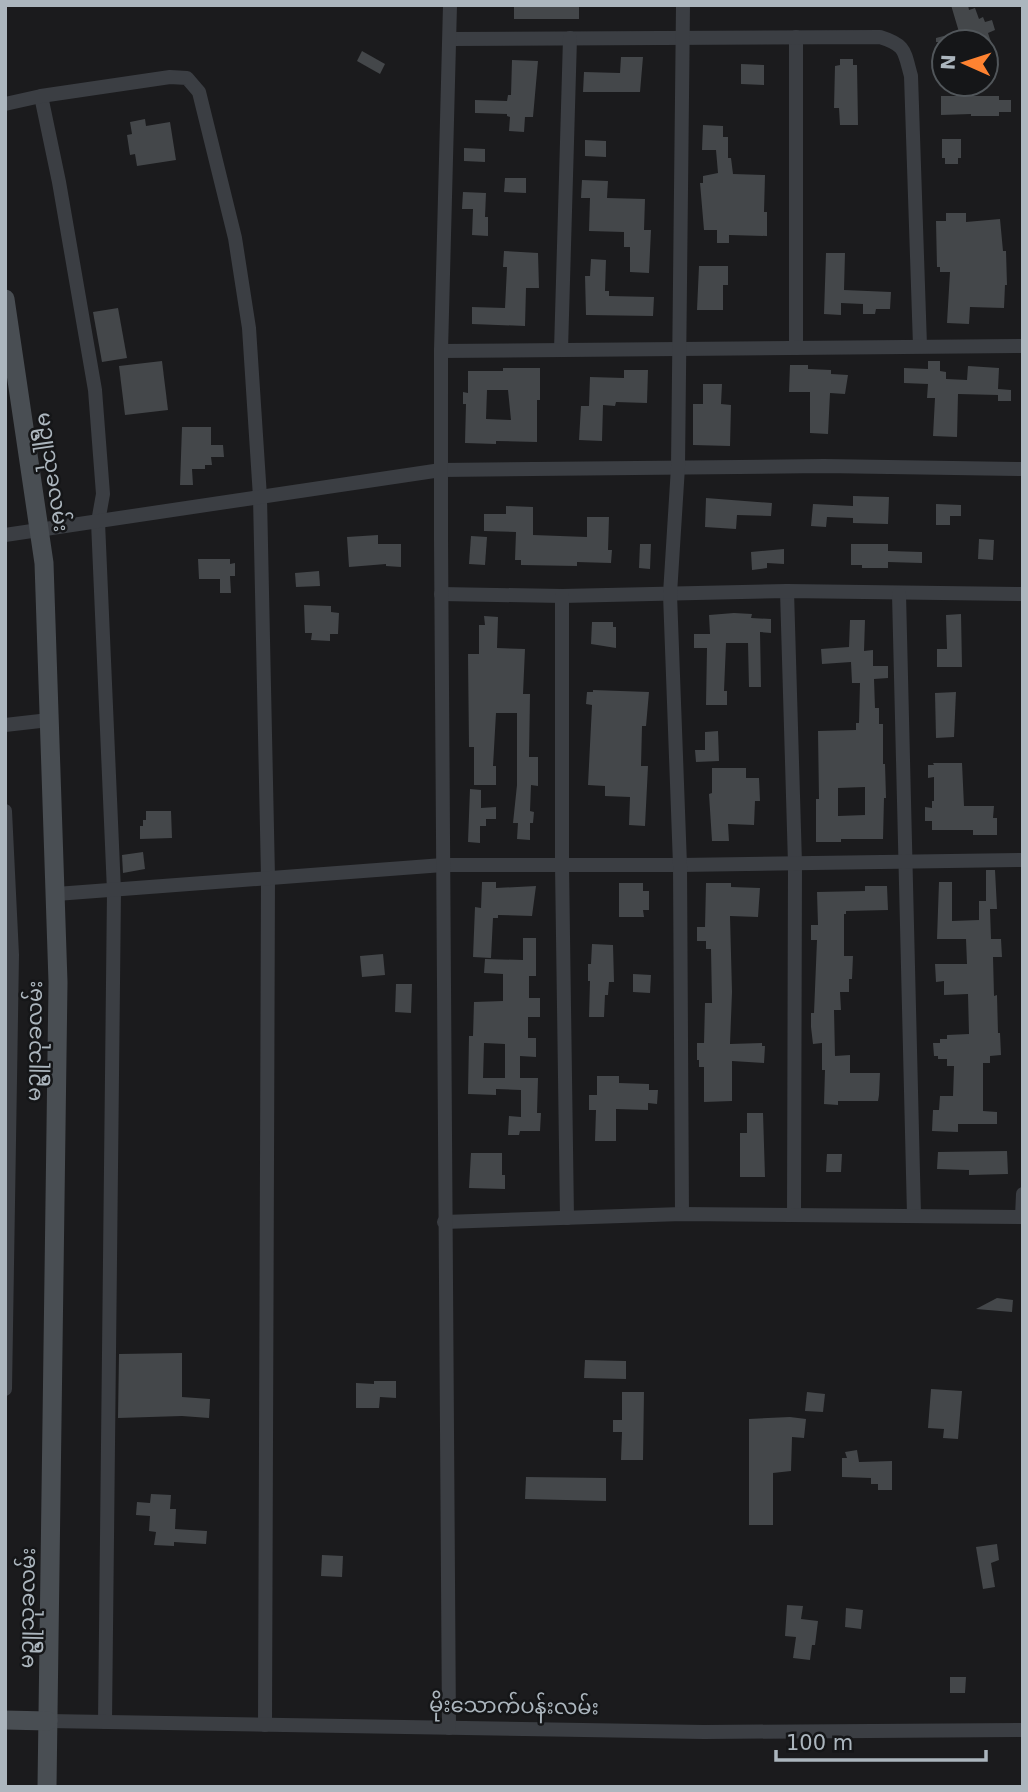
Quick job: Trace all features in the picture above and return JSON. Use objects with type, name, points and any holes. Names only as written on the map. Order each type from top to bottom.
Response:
[{"type":"street","points":[[449,1728],[441,351],[450,5]]},
{"type":"street","points":[[682,1214],[680,866],[670,594],[678,467],[683,5]]},
{"type":"street","points":[[796,37],[796,348]]},
{"type":"street","points":[[450,39],[880,37],[897,42],[905,54],[911,76],[920,346]]},
{"type":"street","points":[[561,350],[570,38]]},
{"type":"street","points":[[5,104],[170,77],[187,78],[199,92],[235,238],[247,315],[260,497],[268,877],[265,1725]]},
{"type":"street","points":[[41,96],[59,182],[95,390],[103,494],[99,522],[114,891],[106,1722]]},
{"type":"street","name":"မဥ္ဇူသုခလမ်း","points":[[5,299],[10,367],[44,563],[56,894],[58,982],[47,1787]]},
{"type":"street","points":[[441,351],[1023,346]]},
{"type":"street","points":[[5,535],[441,470],[824,466],[1023,469]]},
{"type":"street","points":[[441,594],[562,596],[788,591],[1023,594]]},
{"type":"street","points":[[788,591],[795,864],[794,1214]]},
{"type":"street","points":[[899,594],[914,1215]]},
{"type":"street","points":[[562,596],[562,865],[567,1218]]},
{"type":"street","points":[[5,725],[49,720]]},
{"type":"street","points":[[5,811],[12,955],[5,1389]]},
{"type":"street","points":[[56,894],[443,865],[680,866],[1023,860]]},
{"type":"street","points":[[444,1222],[682,1214],[1022,1217],[1023,1194]]},
{"type":"street","name":"မိုးသောက်ပန်းလမ်း","points":[[5,1720],[704,1732],[1023,1730]]},
{"type":"building","points":[[514,5],[579,5],[579,19],[514,19]]},
{"type":"building","points":[[951,5],[968,5],[969,10],[975,8],[979,19],[983,17],[985,22],[992,20],[994,28],[958,28]]},
{"type":"building","points":[[362,51],[385,64],[380,74],[357,61]]},
{"type":"building","points":[[621,57],[643,57],[640,92],[583,92],[584,72],[620,73]]},
{"type":"building","points":[[840,59],[853,59],[853,65],[857,65],[858,125],[840,125],[839,108],[834,108],[835,66],[840,65]]},
{"type":"building","points":[[512,60],[538,61],[533,117],[525,117],[524,132],[509,131],[510,117],[507,114],[475,113],[475,100],[507,101],[508,95],[511,95]]},
{"type":"building","points":[[741,64],[764,65],[764,85],[741,84]]},
{"type":"building","points":[[941,98],[1011,100],[1011,112],[999,112],[999,116],[941,115]]},
{"type":"building","points":[[145,119],[146,126],[170,122],[176,160],[137,166],[135,154],[130,155],[127,135],[132,134],[130,122]]},
{"type":"building","points":[[703,125],[723,126],[723,137],[728,137],[728,158],[731,158],[733,174],[765,175],[764,212],[767,212],[767,236],[729,235],[729,243],[717,243],[717,230],[704,230],[700,183],[703,183],[703,176],[718,173],[716,150],[702,150]]},
{"type":"building","points":[[942,139],[961,139],[961,158],[958,158],[958,164],[945,164],[945,158],[942,158]]},
{"type":"building","points":[[585,140],[606,141],[606,157],[585,156]]},
{"type":"building","points":[[464,148],[485,149],[485,162],[464,161]]},
{"type":"building","points":[[505,178],[526,178],[526,193],[504,192]]},
{"type":"building","points":[[582,180],[608,181],[607,198],[645,199],[644,230],[651,230],[649,273],[630,272],[630,247],[624,247],[624,232],[589,231],[590,198],[581,198]]},
{"type":"building","points":[[463,192],[486,193],[485,217],[488,217],[488,236],[472,235],[473,209],[462,209]]},
{"type":"building","points":[[946,213],[966,213],[966,222],[1000,219],[1003,251],[1006,251],[1007,285],[1004,308],[970,307],[969,324],[947,323],[950,272],[940,272],[940,267],[937,267],[936,221],[946,221]]},
{"type":"building","points":[[504,251],[538,253],[539,288],[526,288],[525,326],[472,324],[472,307],[505,308],[507,267],[503,267]]},
{"type":"building","points":[[826,253],[845,253],[844,290],[891,292],[890,309],[876,309],[875,314],[863,314],[863,304],[841,303],[841,315],[824,314]]},
{"type":"building","points":[[591,259],[606,260],[605,291],[609,291],[609,296],[654,297],[653,316],[586,315],[585,276],[590,276]]},
{"type":"building","points":[[699,266],[728,266],[728,285],[723,285],[723,310],[697,310]]},
{"type":"building","points":[[118,308],[127,358],[102,362],[93,312]]},
{"type":"building","points":[[162,361],[168,410],[125,415],[119,366]]},
{"type":"building","points":[[928,361],[940,361],[940,371],[946,372],[946,379],[967,380],[968,366],[999,368],[998,389],[1011,390],[1011,401],[998,401],[998,395],[958,394],[957,437],[933,436],[935,398],[927,398],[928,384],[904,383],[904,368],[928,369]]},
{"type":"building","points":[[790,365],[808,365],[808,369],[831,370],[831,374],[848,375],[845,394],[830,393],[828,434],[810,433],[810,392],[789,392]]},
{"type":"building","points":[[503,368],[540,368],[537,442],[465,443],[466,404],[463,404],[463,392],[468,393],[468,371],[503,371]],"holes":[[[487,390],[508,390],[511,420],[486,419]]]},
{"type":"building","points":[[624,370],[648,370],[647,403],[616,402],[615,406],[603,405],[602,441],[579,440],[581,406],[589,406],[590,377],[624,378]]},
{"type":"building","points":[[703,384],[722,384],[721,404],[731,405],[730,446],[693,445],[693,404],[703,404]]},
{"type":"building","points":[[182,427],[211,427],[211,445],[223,445],[224,457],[211,457],[212,465],[205,465],[205,469],[192,469],[193,485],[180,485]]},
{"type":"building","points":[[853,496],[889,497],[888,524],[853,523],[853,518],[827,517],[826,527],[811,526],[813,504],[853,506]]},
{"type":"building","points":[[706,498],[772,503],[771,516],[737,515],[736,529],[705,527]]},
{"type":"building","points":[[936,504],[961,505],[961,516],[950,516],[950,525],[936,525]]},
{"type":"building","points":[[506,506],[533,507],[533,535],[587,537],[587,517],[609,517],[608,550],[612,550],[611,563],[577,562],[577,566],[521,565],[521,560],[515,560],[516,532],[484,531],[484,514],[506,514]]},
{"type":"building","points":[[378,535],[378,544],[401,544],[401,567],[386,564],[349,567],[347,537]]},
{"type":"building","points":[[471,536],[487,537],[485,565],[469,564]]},
{"type":"building","points":[[979,539],[994,540],[993,560],[978,559]]},
{"type":"building","points":[[640,544],[651,544],[650,569],[639,568]]},
{"type":"building","points":[[851,544],[888,544],[888,551],[922,552],[922,563],[888,562],[888,568],[862,568],[862,565],[851,565]]},
{"type":"building","points":[[784,549],[784,564],[767,563],[767,568],[752,570],[751,552]]},
{"type":"building","points":[[198,559],[230,559],[230,564],[235,563],[235,576],[230,576],[231,593],[220,593],[220,579],[199,579]]},
{"type":"building","points":[[319,571],[320,586],[296,587],[295,573]]},
{"type":"building","points":[[304,605],[331,606],[331,612],[339,613],[338,634],[330,634],[330,641],[311,640],[312,633],[305,633]]},
{"type":"building","points":[[752,614],[751,618],[771,619],[771,633],[760,632],[761,687],[749,687],[748,643],[726,643],[724,691],[727,691],[727,705],[706,705],[707,648],[694,648],[694,634],[710,634],[709,615]]},
{"type":"building","points":[[961,614],[962,667],[937,667],[937,649],[947,649],[946,615]]},
{"type":"building","points":[[484,616],[498,617],[497,648],[525,649],[523,694],[530,694],[529,757],[538,757],[538,786],[531,785],[530,811],[534,812],[533,823],[530,823],[530,840],[517,839],[518,823],[513,823],[517,785],[517,713],[496,713],[493,766],[496,766],[496,785],[474,785],[474,747],[469,747],[468,654],[479,654],[479,625],[485,625]]},
{"type":"building","points":[[850,620],[865,620],[864,651],[873,650],[873,666],[888,666],[888,678],[874,679],[875,708],[879,708],[879,724],[883,724],[886,798],[883,839],[816,842],[816,799],[819,799],[818,731],[856,730],[856,723],[859,723],[860,683],[852,683],[851,662],[822,664],[821,649],[849,647]],"holes":[[[865,787],[865,815],[838,816],[838,788]]]},
{"type":"building","points":[[592,622],[613,622],[613,627],[616,627],[616,648],[591,644]]},
{"type":"building","points":[[587,692],[649,692],[646,726],[642,726],[641,766],[648,766],[645,826],[629,825],[630,797],[605,796],[605,786],[588,785],[592,705],[586,704]]},
{"type":"building","points":[[956,692],[954,737],[936,738],[935,693]]},
{"type":"building","points":[[718,731],[719,761],[696,762],[695,750],[705,750],[705,732]]},
{"type":"building","points":[[933,763],[962,763],[964,806],[994,806],[993,818],[997,818],[997,835],[973,835],[973,830],[932,830],[932,821],[925,821],[925,807],[932,808],[934,801],[934,777],[928,778],[928,765],[934,765]]},
{"type":"building","points":[[712,768],[746,768],[746,778],[759,778],[760,801],[755,801],[754,825],[728,824],[729,841],[712,841],[709,794],[712,793]]},
{"type":"building","points":[[470,789],[481,790],[481,808],[496,807],[496,819],[486,819],[486,826],[480,826],[480,843],[468,842]]},
{"type":"building","points":[[146,811],[171,811],[172,838],[140,839],[140,826],[143,826],[143,820],[146,820]]},
{"type":"building","points":[[143,852],[145,869],[123,873],[122,855]]},
{"type":"building","points":[[986,870],[995,870],[997,909],[990,909],[991,939],[1001,939],[1002,957],[993,957],[994,996],[997,995],[1001,1055],[990,1056],[990,1063],[983,1063],[983,1111],[997,1112],[997,1124],[958,1124],[958,1132],[932,1131],[933,1110],[939,1110],[940,1096],[953,1096],[954,1066],[947,1066],[947,1059],[934,1056],[933,1043],[947,1039],[947,1035],[969,1034],[968,994],[944,995],[944,981],[936,982],[935,964],[967,964],[966,939],[937,939],[939,882],[952,882],[952,921],[979,920],[979,901],[986,901]]},
{"type":"building","points":[[482,882],[496,882],[496,888],[536,886],[532,916],[498,915],[498,918],[493,918],[491,958],[473,957],[475,907],[481,908]]},
{"type":"building","points":[[619,883],[643,883],[643,891],[649,891],[649,910],[643,910],[644,917],[619,917]]},
{"type":"building","points":[[706,883],[731,883],[731,887],[760,888],[758,917],[730,916],[730,1044],[762,1043],[762,1046],[765,1046],[764,1063],[732,1061],[732,1101],[704,1102],[704,1067],[699,1067],[697,1060],[697,1043],[704,1043],[705,1003],[712,1003],[711,949],[706,949],[706,941],[697,941],[697,927],[705,927]]},
{"type":"building","points":[[865,886],[887,886],[888,910],[846,911],[844,914],[844,956],[853,956],[852,979],[849,979],[849,992],[840,992],[841,1010],[834,1010],[835,1056],[850,1055],[850,1073],[880,1073],[878,1101],[838,1101],[838,1105],[824,1104],[825,1070],[822,1070],[822,1043],[813,1044],[811,1027],[817,940],[811,940],[811,925],[818,925],[817,892],[865,891]]},
{"type":"building","points":[[523,938],[536,938],[536,976],[529,976],[529,998],[540,998],[540,1017],[528,1017],[528,1038],[536,1038],[536,1057],[520,1056],[520,1078],[538,1078],[537,1113],[541,1113],[540,1131],[520,1131],[519,1135],[508,1135],[509,1116],[521,1117],[521,1090],[496,1089],[496,1095],[468,1094],[469,1036],[473,1036],[474,1002],[503,1001],[503,974],[484,973],[485,959],[523,960]],"holes":[[[484,1043],[505,1044],[505,1078],[483,1078]]]},
{"type":"building","points":[[592,944],[613,945],[614,982],[609,982],[608,995],[605,995],[604,1017],[589,1017],[588,964],[591,964]]},
{"type":"building","points":[[383,954],[385,975],[362,977],[360,956]]},
{"type":"building","points":[[633,974],[651,975],[650,993],[633,992]]},
{"type":"building","points":[[396,984],[412,984],[411,1013],[395,1012]]},
{"type":"building","points":[[597,1076],[619,1076],[619,1083],[649,1084],[649,1090],[658,1090],[657,1104],[648,1103],[648,1110],[616,1109],[616,1141],[595,1141],[596,1110],[589,1110],[589,1095],[597,1095]]},
{"type":"building","points":[[747,1113],[763,1113],[765,1177],[740,1177],[740,1133],[747,1133]]},
{"type":"building","points":[[1007,1151],[1008,1174],[969,1175],[969,1170],[937,1169],[938,1152]]},
{"type":"building","points":[[471,1153],[502,1153],[505,1189],[469,1188]]},
{"type":"building","points":[[827,1154],[842,1154],[841,1172],[826,1172]]},
{"type":"building","points":[[997,1298],[1013,1300],[1012,1312],[976,1309]]},
{"type":"building","points":[[182,1353],[182,1397],[210,1399],[209,1418],[118,1418],[119,1354]]},
{"type":"building","points":[[585,1360],[626,1361],[626,1379],[584,1378]]},
{"type":"building","points":[[374,1381],[396,1381],[396,1398],[380,1397],[379,1408],[356,1408],[356,1383],[374,1384]]},
{"type":"building","points":[[931,1389],[962,1391],[958,1439],[943,1438],[944,1429],[928,1428]]},
{"type":"building","points":[[622,1392],[644,1392],[643,1460],[621,1460],[622,1432],[613,1432],[613,1420],[622,1420]]},
{"type":"building","points":[[807,1392],[825,1394],[823,1412],[805,1411]]},
{"type":"building","points":[[749,1419],[806,1419],[804,1438],[792,1437],[791,1471],[773,1473],[773,1525],[749,1525]]},
{"type":"building","points":[[857,1450],[859,1462],[892,1461],[892,1490],[878,1490],[878,1484],[871,1484],[871,1478],[842,1477],[842,1458],[847,1458],[845,1452]]},
{"type":"building","points":[[526,1477],[606,1478],[606,1501],[525,1499]]},
{"type":"building","points":[[151,1494],[171,1495],[170,1509],[176,1509],[175,1529],[207,1531],[206,1544],[174,1542],[174,1546],[154,1545],[156,1532],[149,1531],[150,1516],[136,1515],[137,1502],[150,1503]]},
{"type":"building","points":[[997,1544],[999,1560],[991,1563],[995,1587],[983,1589],[976,1547]]},
{"type":"building","points":[[322,1555],[343,1556],[342,1577],[321,1576]]},
{"type":"building","points":[[787,1605],[803,1606],[801,1619],[818,1621],[810,1660],[793,1658],[796,1637],[785,1636]]},
{"type":"building","points":[[846,1608],[863,1610],[861,1629],[845,1627]]},
{"type":"building","points":[[950,1677],[966,1677],[965,1693],[950,1693]]}]
